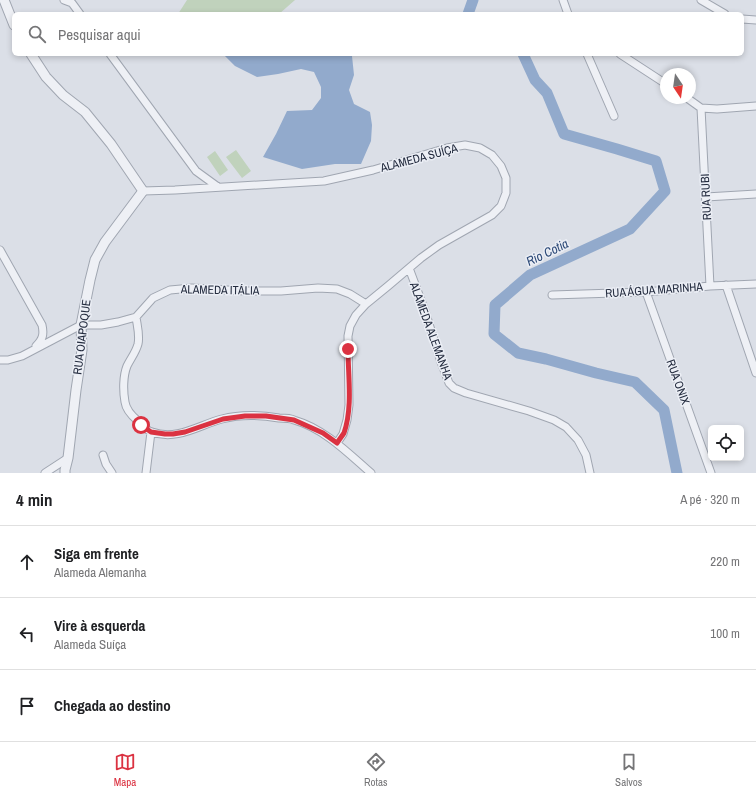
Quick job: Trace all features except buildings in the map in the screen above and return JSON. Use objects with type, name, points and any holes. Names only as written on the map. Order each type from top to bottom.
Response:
[{"type":"street","points":[[4,0],[12,20]]},
{"type":"street","points":[[64,0],[72,3],[79,12]]},
{"type":"street","points":[[563,0],[567,12]]},
{"type":"street","points":[[701,0],[722,12]]},
{"type":"street","points":[[744,19],[756,20]]},
{"type":"street","points":[[32,56],[46,77],[63,95],[85,112],[111,144],[143,191]]},
{"type":"street","points":[[111,56],[196,171],[218,187]]},
{"type":"street","points":[[588,56],[614,116]]},
{"type":"street","points":[[623,56],[660,80]]},
{"type":"street","points":[[695,104],[701,108],[717,109],[756,106]]},
{"type":"street","name":"RUA RUBI","points":[[701,108],[710,286]]},
{"type":"street","name":"ALAMEDA SUÍÇA","points":[[143,191],[324,181],[372,170],[447,148],[465,146],[480,148],[492,155],[501,166],[506,178],[506,193],[501,206],[492,215],[439,245],[421,258],[366,304],[356,315],[350,326],[348,336],[349,405],[347,420],[343,434],[337,443]]},
{"type":"street","name":"RUA OIAPOQUE","points":[[66,473],[65,470],[68,458],[82,350],[81,326],[95,260],[105,242],[143,191]]},
{"type":"street","points":[[706,197],[756,194]]},
{"type":"street","points":[[0,250],[42,325],[44,332],[42,338],[33,349]]},
{"type":"street","name":"ALAMEDA ALEMANHA","points":[[409,268],[425,311],[448,383],[454,388],[466,393],[529,411],[554,420],[566,428],[578,440],[586,455],[590,473]]},
{"type":"street","name":"RUA ÁGUA MARINHA","points":[[552,295],[646,292],[710,286],[756,284]]},
{"type":"street","points":[[726,286],[756,373]]},
{"type":"street","name":"ALAMEDA ITÁLIA","points":[[136,317],[154,298],[170,290],[192,288],[245,291],[280,291],[318,288],[337,290],[350,294],[366,304]]},
{"type":"street","name":"RUA ONIX","points":[[646,292],[711,473]]},
{"type":"street","points":[[0,360],[8,360],[22,356],[33,349],[81,326],[101,325],[136,317],[139,337],[138,344],[127,366],[124,378],[125,402],[128,410],[134,418],[151,432],[165,434],[185,432],[223,419],[245,416],[266,416],[294,420],[323,433],[337,443],[371,473]]},
{"type":"street","points":[[146,473],[151,432]]},
{"type":"street","points":[[103,455],[106,464],[112,473]]},
{"type":"street","points":[[45,473],[68,458]]},
{"type":"green space","points":[[187,0],[295,0],[281,12],[179,12]]},
{"type":"green space","points":[[236,150],[251,171],[242,178],[226,157]]},
{"type":"green space","points":[[215,151],[228,170],[220,176],[207,157]]},
{"type":"water","points":[[225,56],[352,56],[354,75],[349,90],[354,104],[370,112],[372,125],[371,141],[361,164],[335,164],[302,169],[263,157],[287,111],[312,110],[321,98],[321,87],[314,72],[301,69],[257,77],[235,66]]},
{"type":"waterway","name":"Rio Cotia","points":[[469,12],[473,0]]},
{"type":"waterway","name":"Rio Cotia","points":[[524,56],[535,80],[547,93],[564,134],[656,161],[665,191],[630,229],[530,275],[495,305],[494,334],[518,353],[635,382],[664,410],[677,473]]},
{"type":"route","points":[[141,425],[151,432],[173,434],[185,432],[223,419],[245,416],[266,416],[294,420],[323,433],[337,443],[343,434],[349,405],[348,349]]}]
